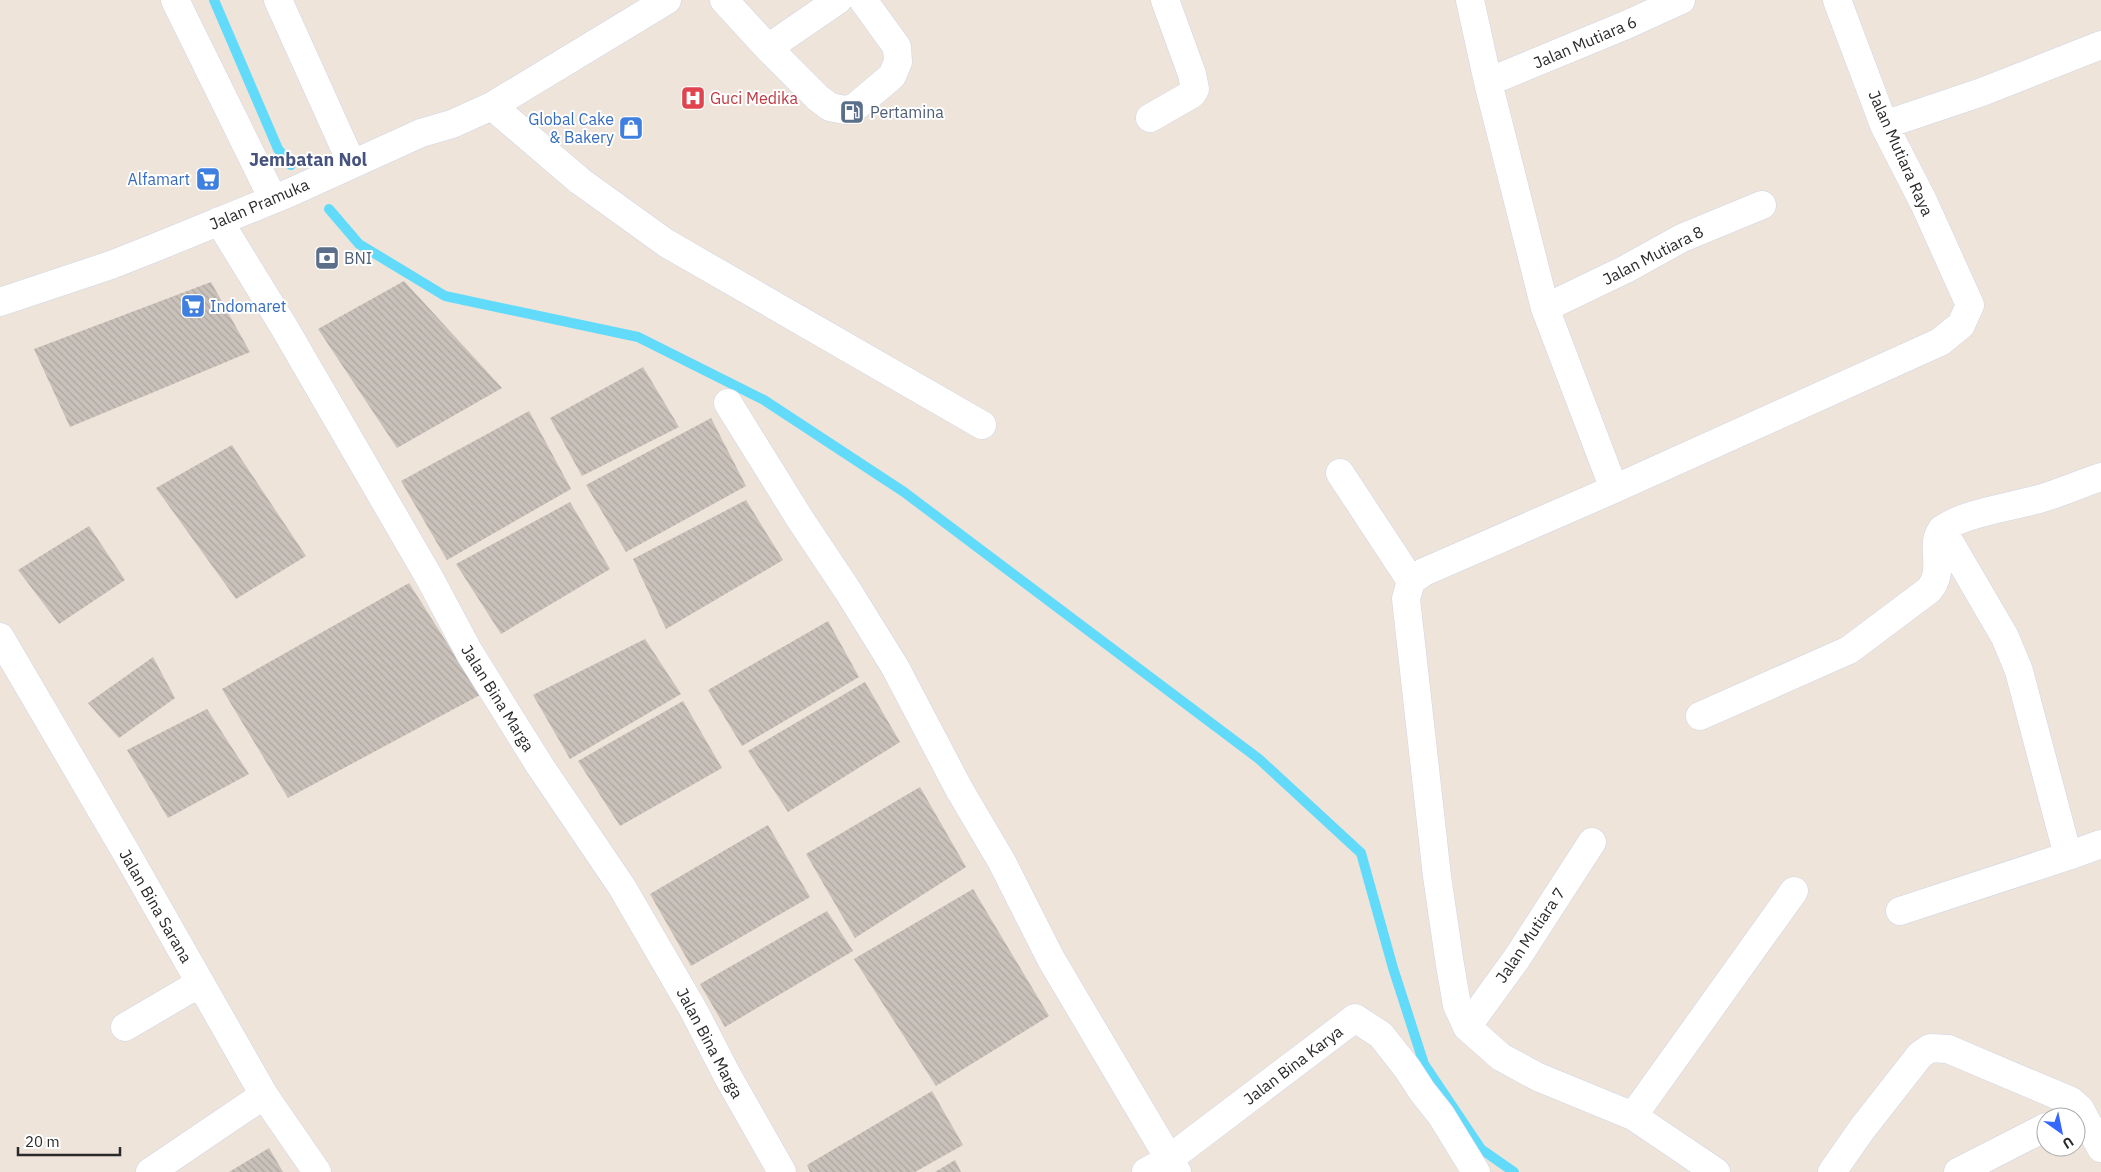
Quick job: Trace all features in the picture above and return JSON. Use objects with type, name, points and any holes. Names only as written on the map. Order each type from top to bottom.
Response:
[{"type":"street","points":[[175,0],[281,196]]},
{"type":"street","points":[[278,0],[342,169]]},
{"type":"street","points":[[724,0],[818,98],[830,107],[846,110],[854,108],[892,76],[898,62],[897,47],[863,0]]},
{"type":"street","points":[[768,48],[838,0]]},
{"type":"street","points":[[1150,118],[1192,94],[1195,89],[1192,74],[1164,0]]},
{"type":"street","points":[[1470,0],[1488,82],[1545,308],[1614,489],[1424,572],[1411,581],[1406,600],[1437,876],[1457,1005],[1467,1027],[1502,1056],[1538,1077],[1633,1116],[1716,1172]]},
{"type":"street","name":"Jalan Mutiara 6","points":[[1488,82],[1626,25],[1681,0]]},
{"type":"street","name":"Jalan Mutiara Raya","points":[[1614,489],[1940,342],[1961,325],[1970,305],[1924,203],[1884,125],[1837,0]]},
{"type":"street","name":"Jalan Pramuka","points":[[1,299],[111,265],[281,196],[421,133],[452,124],[492,106],[660,2]]},
{"type":"street","points":[[1884,125],[2099,52]]},
{"type":"street","points":[[492,106],[580,181],[666,243],[982,425]]},
{"type":"street","name":"Jalan Mutiara 8","points":[[1545,308],[1626,269],[1682,238],[1762,205]]},
{"type":"street","name":"Jalan Bina Marga","points":[[219,221],[284,327],[429,577],[469,652],[540,766],[632,903],[694,1011],[727,1075],[782,1172]]},
{"type":"street","points":[[728,403],[895,667],[959,789],[1002,862],[1051,959],[1164,1168]]},
{"type":"street","points":[[1340,473],[1411,581]]},
{"type":"street","points":[[1700,716],[1849,650],[1929,590],[1938,577],[1937,540],[1942,529],[1965,518],[2041,498],[2101,477]]},
{"type":"street","points":[[1942,529],[2005,637],[2019,671],[2068,856]]},
{"type":"street","name":"Jalan Bina Sarana","points":[[0,637],[264,1095],[317,1172]]},
{"type":"street","name":"Jalan Mutiara 7","points":[[1467,1027],[1517,958],[1592,842]]},
{"type":"street","points":[[1900,911],[2101,844]]},
{"type":"street","points":[[1633,1116],[1794,891]]},
{"type":"street","points":[[125,1027],[200,982]]},
{"type":"street","name":"Jalan Bina Karya","points":[[1164,1168],[1355,1018],[1381,1035],[1407,1068],[1441,1115],[1476,1172]]},
{"type":"street","points":[[1832,1172],[1862,1129],[1920,1055],[1930,1048],[1948,1049],[2071,1102],[2071,1107]]},
{"type":"street","points":[[150,1172],[264,1095]]},
{"type":"street","points":[[2086,1130],[2101,1148]]},
{"type":"street","points":[[1958,1172],[2036,1132]]},
{"type":"building","points":[[404,281],[502,388],[397,448],[318,329]]},
{"type":"building","points":[[211,282],[250,352],[70,427],[34,349]]},
{"type":"building","points":[[643,367],[679,427],[582,476],[550,418]]},
{"type":"building","points":[[529,411],[571,489],[447,560],[401,481]]},
{"type":"building","points":[[711,418],[746,486],[626,552],[586,485]]},
{"type":"building","points":[[232,445],[306,556],[236,599],[156,488]]},
{"type":"building","points":[[746,500],[783,560],[666,629],[633,559]]},
{"type":"building","points":[[570,502],[610,569],[501,634],[456,564]]},
{"type":"building","points":[[89,526],[125,580],[59,624],[18,570]]},
{"type":"building","points":[[409,583],[480,695],[288,798],[222,689]]},
{"type":"building","points":[[828,621],[859,677],[742,746],[708,690]]},
{"type":"building","points":[[645,639],[681,694],[570,759],[533,695]]},
{"type":"building","points":[[153,657],[175,698],[119,738],[88,703]]},
{"type":"building","points":[[865,682],[900,742],[788,812],[748,751]]},
{"type":"building","points":[[683,701],[722,768],[620,826],[578,761]]},
{"type":"building","points":[[207,709],[249,774],[168,818],[127,750]]},
{"type":"building","points":[[920,787],[966,867],[855,938],[806,854]]},
{"type":"building","points":[[768,825],[810,897],[691,966],[650,894]]},
{"type":"building","points":[[973,889],[1049,1016],[936,1086],[854,959]]},
{"type":"building","points":[[827,911],[853,951],[725,1027],[700,984]]},
{"type":"building","points":[[932,1091],[963,1145],[915,1172],[810,1172],[807,1165]]},
{"type":"building","points":[[269,1148],[283,1172],[229,1172]]},
{"type":"building","points":[[955,1160],[961,1172],[935,1172]]},
{"type":"waterway","points":[[214,0],[278,149],[291,165]]},
{"type":"waterway","points":[[329,209],[359,244],[445,296],[638,337],[764,400],[904,492],[1259,759],[1361,853],[1393,968],[1424,1064],[1481,1149],[1514,1172]]},
{"type":"place","name":"Guci Medika","points":[[693,98]]},
{"type":"place","name":"Pertamina","points":[[852,112]]},
{"type":"place","name":"Global Cake & Bakery","points":[[631,128]]},
{"type":"place","name":"Alfamart","points":[[208,179]]},
{"type":"place","name":"BNI","points":[[327,258]]},
{"type":"place","name":"Indomaret","points":[[193,306]]},
{"type":"district","name":"Jembatan Nol","points":[[308,160]]}]
